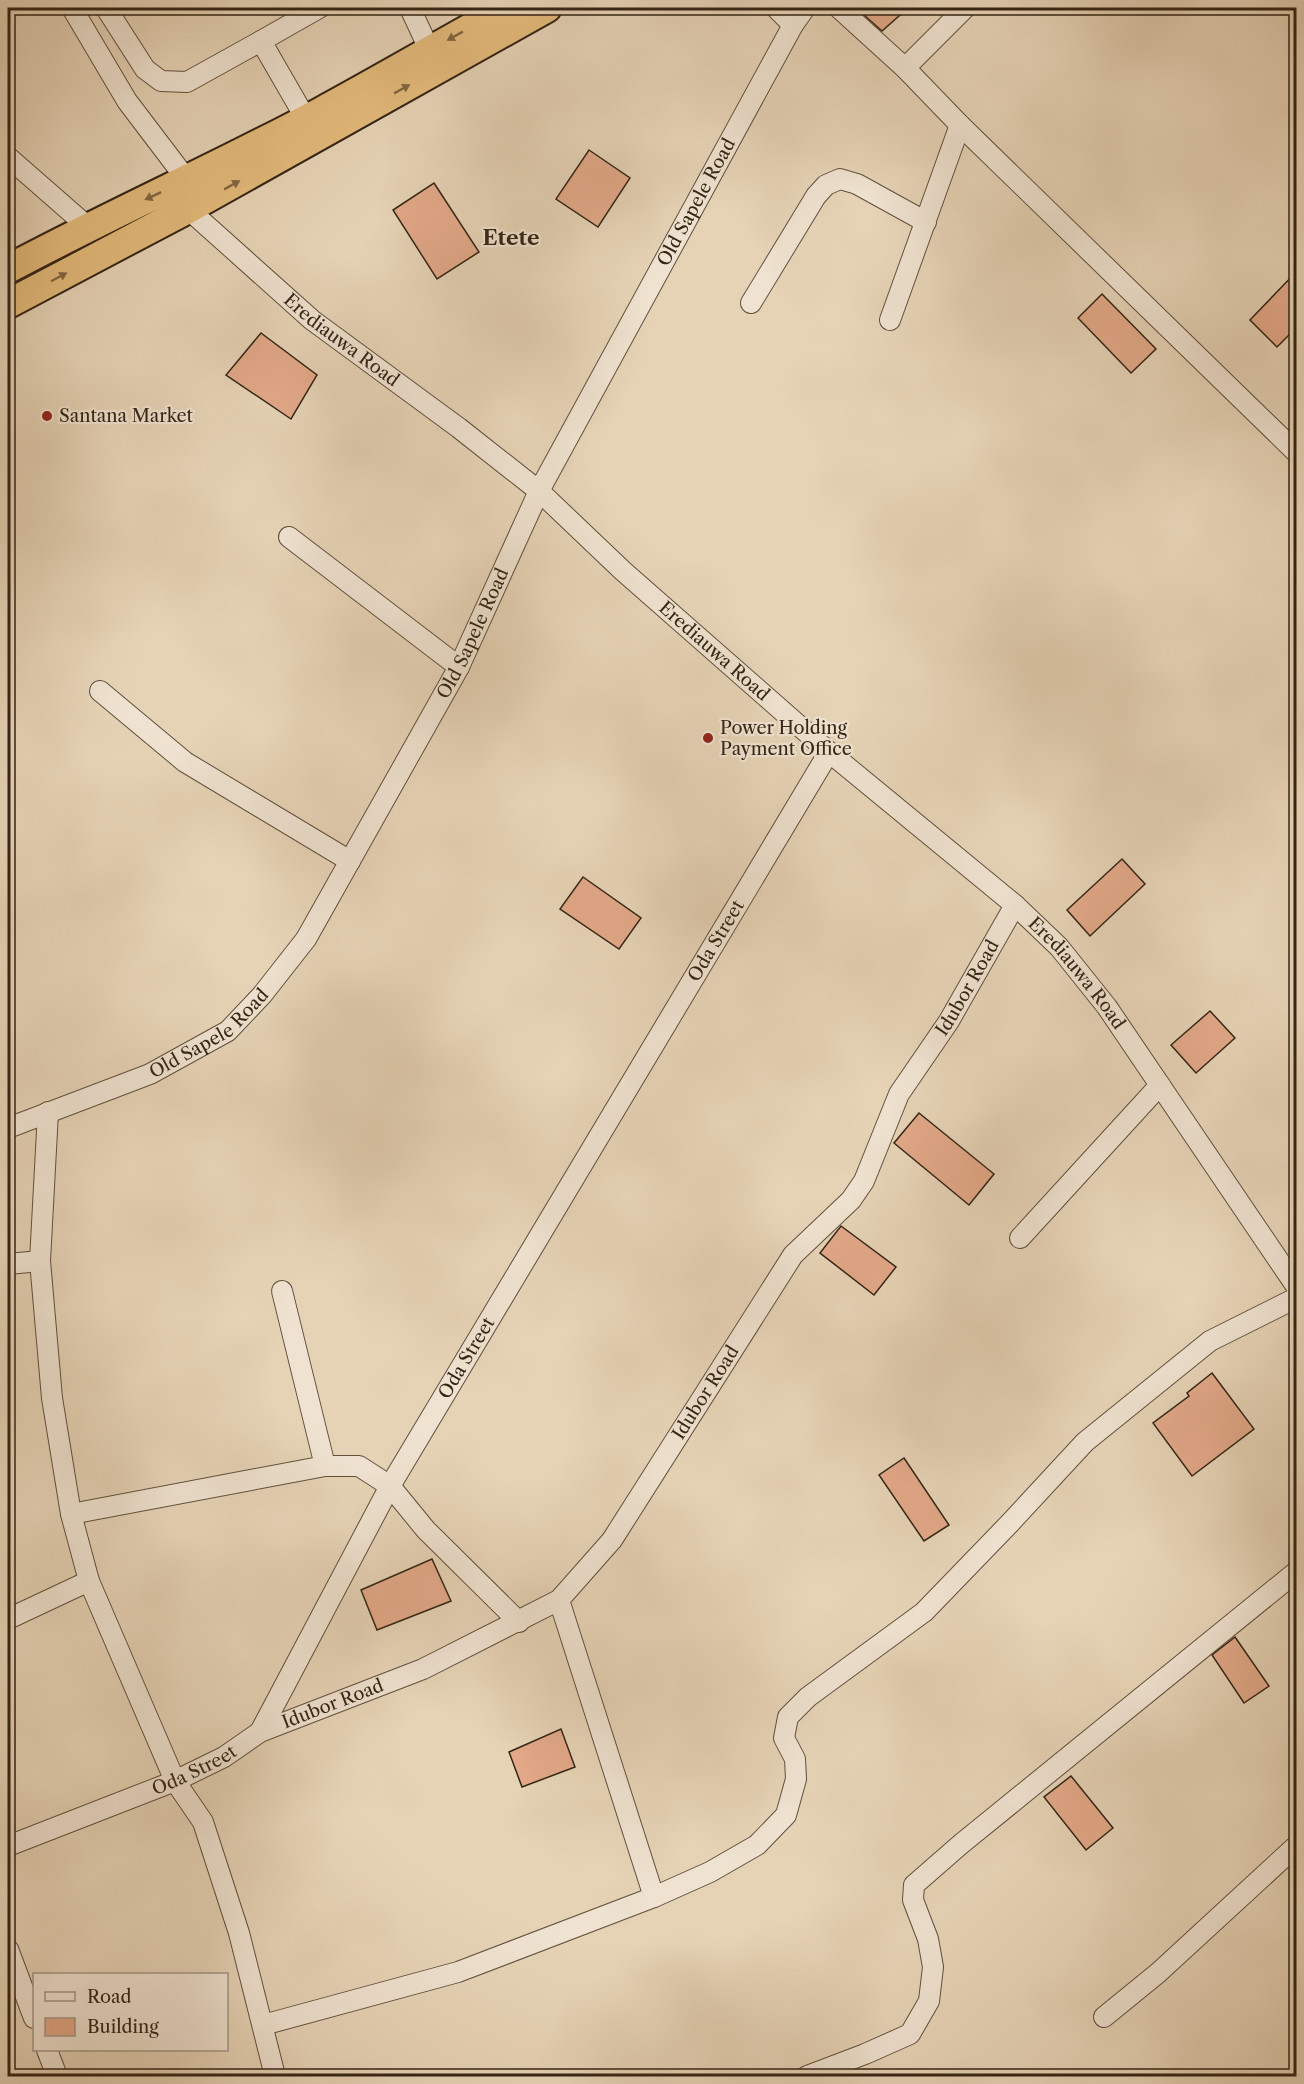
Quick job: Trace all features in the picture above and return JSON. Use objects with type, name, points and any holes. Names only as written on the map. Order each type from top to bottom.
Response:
[{"type":"highway","points":[[8,304],[188,209],[547,8]]},
{"type":"highway","points":[[8,269],[87,226],[187,180],[306,119],[430,51],[492,11]]},
{"type":"street","points":[[72,8],[127,101],[187,180]]},
{"type":"street","points":[[106,8],[145,69],[161,81],[187,82],[319,8]]},
{"type":"street","points":[[410,8],[430,51]]},
{"type":"street","points":[[776,8],[794,25]]},
{"type":"street","name":"Old Sapele Road","points":[[8,1128],[150,1074],[228,1031],[262,994],[306,939],[459,667],[539,491],[805,8]]},
{"type":"street","points":[[839,8],[905,68],[960,125],[1296,452]]},
{"type":"street","points":[[905,68],[965,8]]},
{"type":"street","points":[[261,41],[306,119]]},
{"type":"street","points":[[890,320],[960,125]]},
{"type":"street","points":[[8,157],[87,226]]},
{"type":"street","points":[[751,303],[816,196],[826,185],[840,179],[857,184],[926,222]]},
{"type":"street","name":"Erediauwa Road","points":[[188,209],[312,320],[459,428],[539,491],[622,571],[829,752],[1015,905],[1066,956],[1107,1007],[1296,1286]]},
{"type":"street","points":[[289,537],[459,667]]},
{"type":"street","points":[[100,691],[185,762],[350,861]]},
{"type":"street","name":"Oda Street","points":[[8,1846],[175,1781],[224,1757],[260,1732],[390,1486],[829,752]]},
{"type":"street","name":"Idubor Road","points":[[260,1732],[423,1669],[559,1600],[612,1540],[793,1255],[851,1200],[864,1181],[899,1094],[949,1021],[1015,905]]},
{"type":"street","points":[[1020,1238],[1160,1085]]},
{"type":"street","points":[[48,1112],[39,1261],[52,1398],[71,1514],[89,1581],[175,1781],[203,1822],[239,1933],[275,2076]]},
{"type":"street","points":[[8,1264],[39,1261]]},
{"type":"street","points":[[282,1291],[325,1466]]},
{"type":"street","points":[[263,2025],[458,1972],[654,1897],[710,1872],[757,1845],[786,1815],[795,1779],[795,1759],[784,1738],[788,1717],[808,1697],[924,1612],[1010,1524],[1085,1442],[1210,1341],[1296,1298]]},
{"type":"street","points":[[71,1514],[325,1466],[359,1466],[390,1486],[426,1530],[519,1622]]},
{"type":"street","points":[[807,2076],[910,2034],[929,2001],[933,1967],[928,1938],[913,1900],[914,1885],[960,1844],[1296,1572]]},
{"type":"street","points":[[8,1619],[89,1581]]},
{"type":"street","points":[[559,1600],[654,1897]]},
{"type":"street","points":[[1104,2017],[1158,1973],[1296,1846]]},
{"type":"street","points":[[8,1949],[33,2015]]},
{"type":"street","points":[[48,2051],[57,2076]]},
{"type":"building","points":[[856,8],[908,8],[882,31]]},
{"type":"building","points":[[589,150],[630,178],[598,227],[556,199]]},
{"type":"building","points":[[434,183],[479,252],[437,279],[393,210]]},
{"type":"building","points":[[1296,272],[1296,328],[1277,347],[1250,320]]},
{"type":"building","points":[[1102,294],[1156,349],[1131,373],[1078,318]]},
{"type":"building","points":[[261,333],[317,375],[291,419],[226,375]]},
{"type":"building","points":[[1122,859],[1145,884],[1090,936],[1067,910]]},
{"type":"building","points":[[583,877],[641,918],[619,949],[560,909]]},
{"type":"building","points":[[1210,1011],[1235,1038],[1196,1073],[1171,1045]]},
{"type":"building","points":[[919,1113],[994,1174],[969,1205],[894,1143]]},
{"type":"building","points":[[841,1226],[896,1267],[874,1295],[820,1253]]},
{"type":"building","points":[[1212,1373],[1254,1429],[1192,1476],[1153,1423],[1189,1396],[1187,1393]]},
{"type":"building","points":[[904,1458],[949,1525],[924,1541],[879,1475]]},
{"type":"building","points":[[432,1559],[451,1601],[377,1630],[361,1590]]},
{"type":"building","points":[[1235,1637],[1269,1686],[1244,1703],[1212,1655]]},
{"type":"building","points":[[561,1729],[575,1767],[522,1787],[509,1752]]},
{"type":"building","points":[[1071,1776],[1113,1828],[1086,1850],[1044,1797]]},
{"type":"place","name":"Santana Market","points":[[47,416]]},
{"type":"place","name":"Power Holding Payment Office","points":[[708,738]]},
{"type":"district","name":"Etete","points":[[511,238]]}]
